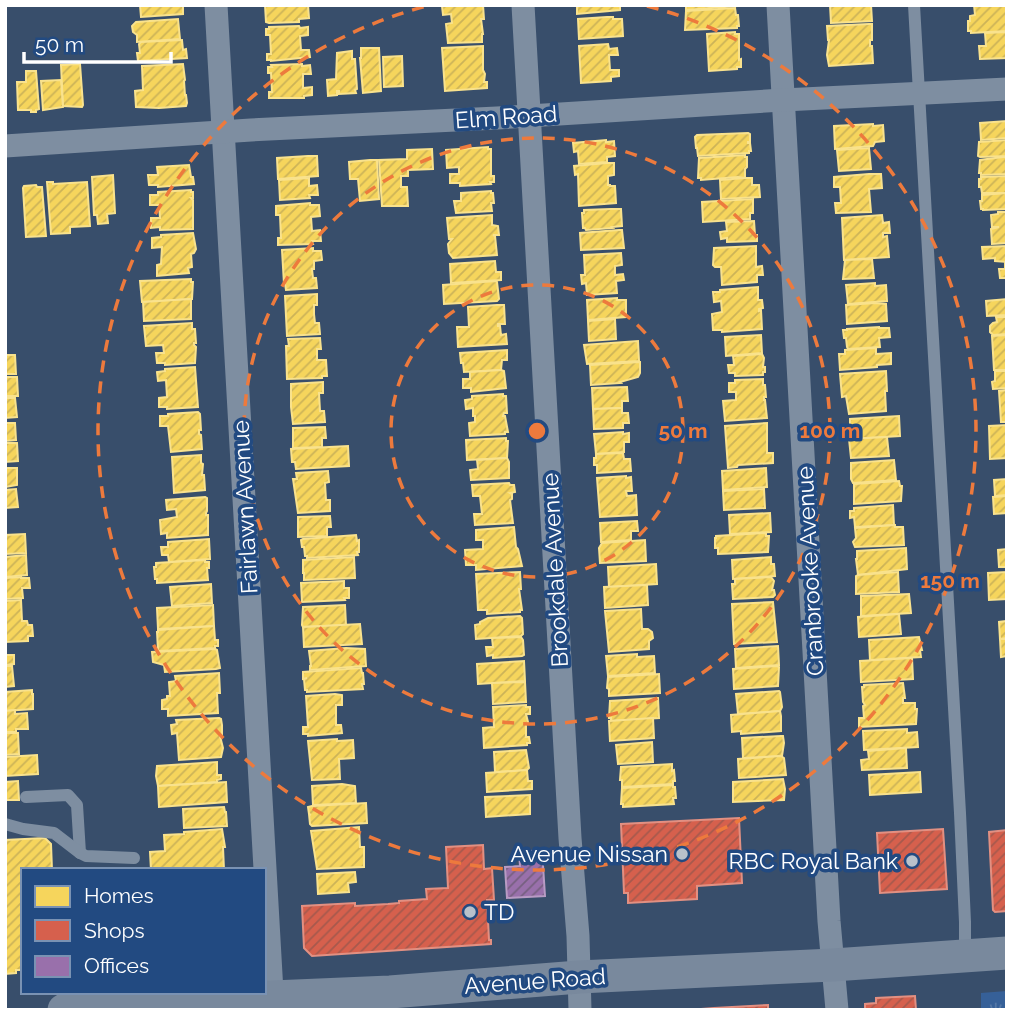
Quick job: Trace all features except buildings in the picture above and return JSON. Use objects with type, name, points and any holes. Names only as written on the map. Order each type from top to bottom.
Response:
[{"type":"main road","name":"Avenue Road","points":[[64,1010],[273,1003],[579,977],[833,965],[1007,953]]},
{"type":"street","name":"Fairlawn Avenue","points":[[216,5],[265,868]]},
{"type":"street","name":"Brookdale Avenue","points":[[523,5],[578,936],[580,1010]]},
{"type":"street","name":"Cranbrooke Avenue","points":[[778,5],[829,921],[837,1010]]},
{"type":"street","name":"Elm Road","points":[[5,146],[1007,89]]},
{"type":"street","name":"Fairlawn Avenue","points":[[266,881],[273,1003]]},
{"type":"lane","points":[[915,5],[959,785],[965,956]]},
{"type":"lane","points":[[26,797],[68,795],[78,805],[80,853]]},
{"type":"lane","points":[[5,824],[23,830],[54,833],[86,856],[134,858]]},
{"type":"green space","points":[[1007,991],[1007,1010],[981,1010],[981,993]]},
{"type":"place","name":"Avenue Nissan","points":[[682,854]]},
{"type":"place","name":"RBC Royal Bank","points":[[912,861]]},
{"type":"place","name":"TD","points":[[470,912]]}]
